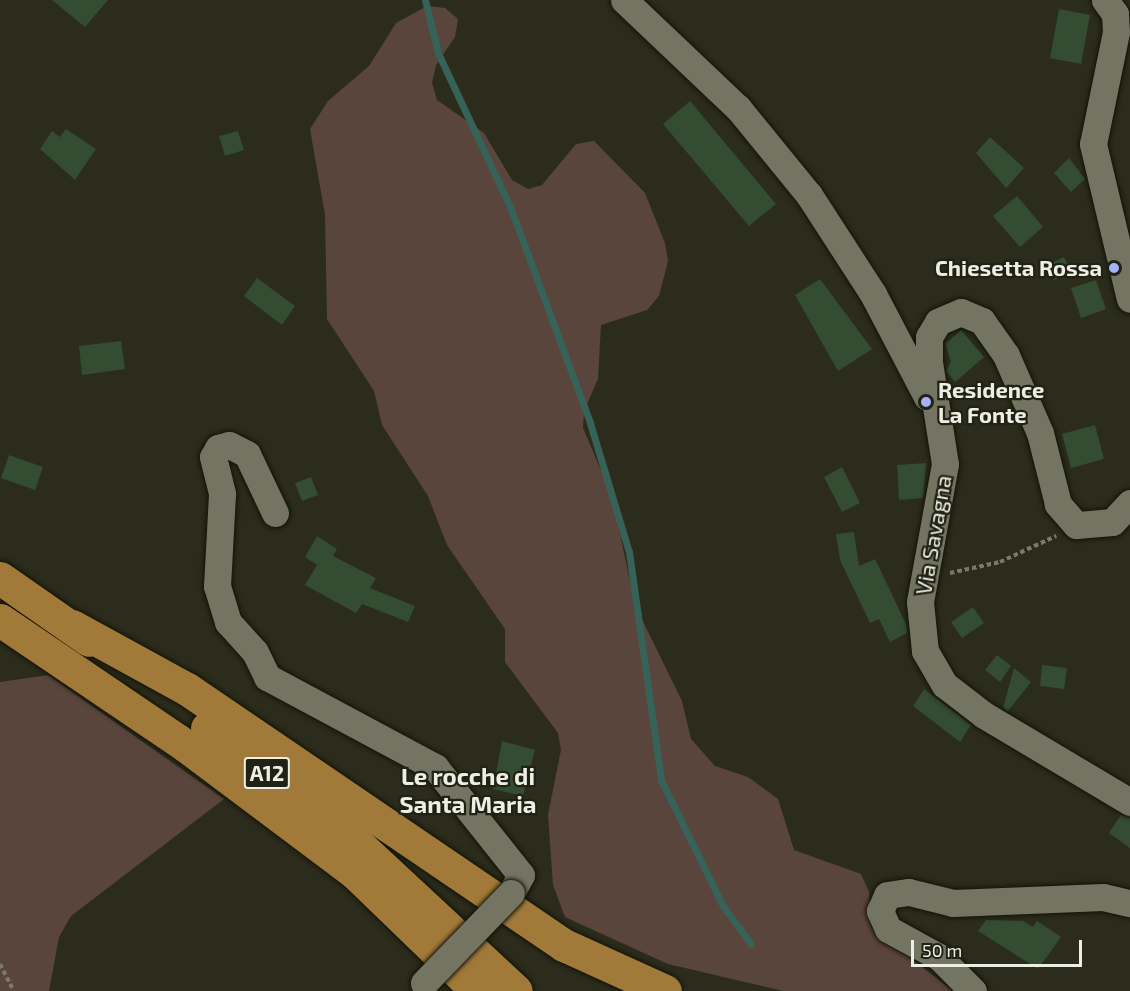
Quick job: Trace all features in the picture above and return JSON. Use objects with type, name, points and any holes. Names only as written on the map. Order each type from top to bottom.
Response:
[{"type":"highway","name":"A12","points":[[0,578],[72,627],[345,832],[516,991]]},
{"type":"highway","name":"A12","points":[[0,620],[186,746],[356,873],[477,991]]},
{"type":"highway","points":[[72,627],[187,689],[564,945],[665,991]]},
{"type":"highway","points":[[313,843],[430,988]]},
{"type":"street","points":[[624,0],[738,108],[809,195],[873,294],[936,414]]},
{"type":"street","points":[[1105,0],[1115,14],[1116,32],[1094,144],[1130,299]]},
{"type":"street","name":"Via Savagna","points":[[1076,525],[1058,504],[1040,433],[1006,356],[982,321],[961,312],[938,322],[929,337],[936,414],[945,464],[920,602],[925,651],[945,685],[984,715],[1130,802]]},
{"type":"street","points":[[275,513],[247,454],[229,444],[218,448],[213,457],[222,494],[217,586],[228,622],[255,652],[267,677],[435,767],[521,875],[511,893],[430,988]]},
{"type":"street","points":[[1076,525],[1112,522],[1130,503]]},
{"type":"street","points":[[973,991],[939,957],[888,929],[880,911],[887,895],[909,892],[954,903],[1103,897],[1130,903]]},
{"type":"path","points":[[926,571],[945,574],[1000,562],[1076,525]]},
{"type":"path","points":[[0,964],[14,991]]},
{"type":"shaded area","points":[[427,6],[445,8],[458,19],[455,37],[436,65],[432,83],[437,100],[484,133],[512,180],[528,189],[542,185],[576,144],[594,141],[645,193],[665,243],[668,261],[659,296],[647,310],[601,325],[598,379],[584,411],[583,428],[612,496],[635,605],[682,701],[691,739],[715,766],[748,777],[778,799],[794,850],[861,874],[869,892],[871,927],[953,991],[783,991],[668,964],[565,917],[553,885],[548,815],[561,750],[558,733],[505,662],[505,629],[447,545],[428,496],[382,425],[374,391],[327,319],[325,215],[310,129],[328,101],[369,66],[396,23]]},
{"type":"shaded area","points":[[48,675],[224,799],[71,916],[59,937],[49,991],[0,991],[0,682]]},
{"type":"building","points":[[52,0],[108,0],[85,27]]},
{"type":"building","points":[[1059,9],[1090,15],[1081,64],[1050,58]]},
{"type":"building","points":[[690,101],[776,204],[749,226],[663,124]]},
{"type":"building","points":[[66,129],[96,149],[75,180],[40,149],[52,131],[60,137]]},
{"type":"building","points":[[238,131],[244,150],[225,156],[219,136]]},
{"type":"building","points":[[990,137],[1024,168],[1006,188],[976,153]]},
{"type":"building","points":[[1069,158],[1085,179],[1071,192],[1054,173]]},
{"type":"building","points":[[1017,196],[1043,227],[1020,247],[993,216]]},
{"type":"building","points":[[1064,257],[1071,272],[1054,280],[1047,265]]},
{"type":"building","points":[[257,278],[295,306],[282,325],[244,296]]},
{"type":"building","points":[[820,279],[872,349],[838,371],[795,295]]},
{"type":"building","points":[[1096,280],[1106,309],[1081,318],[1071,288]]},
{"type":"building","points":[[961,330],[984,357],[955,382],[946,371],[951,362],[945,344]]},
{"type":"building","points":[[121,341],[125,369],[82,375],[79,346]]},
{"type":"building","points":[[1095,425],[1104,459],[1071,468],[1062,434]]},
{"type":"building","points":[[9,455],[43,467],[35,490],[1,478]]},
{"type":"building","points":[[926,463],[923,498],[899,500],[897,465]]},
{"type":"building","points":[[842,467],[860,503],[842,512],[824,477]]},
{"type":"building","points":[[311,477],[318,495],[302,501],[295,483]]},
{"type":"building","points":[[854,532],[859,566],[875,559],[906,624],[907,633],[890,642],[879,619],[870,623],[840,560],[836,534]]},
{"type":"building","points":[[317,536],[337,549],[333,556],[376,578],[370,588],[415,606],[408,622],[362,604],[356,613],[305,585],[317,565],[305,557]]},
{"type":"building","points":[[973,607],[984,623],[962,638],[951,622]]},
{"type":"building","points":[[997,655],[1011,666],[1000,682],[985,670]]},
{"type":"building","points":[[1042,665],[1067,668],[1064,689],[1040,686]]},
{"type":"building","points":[[1014,668],[1031,682],[1008,711],[1003,708]]},
{"type":"building","points":[[924,689],[971,725],[960,742],[913,706]]},
{"type":"building","points":[[502,741],[535,750],[523,796],[493,789]]},
{"type":"building","points":[[1121,815],[1130,818],[1130,848],[1109,833]]},
{"type":"building","points":[[986,920],[1023,921],[1033,927],[1037,921],[1061,937],[1038,969],[978,931]]},
{"type":"waterway","points":[[425,0],[438,53],[511,209],[590,423],[629,552],[661,780],[723,906],[751,944]]},
{"type":"place","name":"Chiesetta Rossa","points":[[1114,268]]},
{"type":"place","name":"Residence La Fonte","points":[[926,402]]},
{"type":"district","name":"Le rocche di Santa Maria","points":[[468,790]]}]
